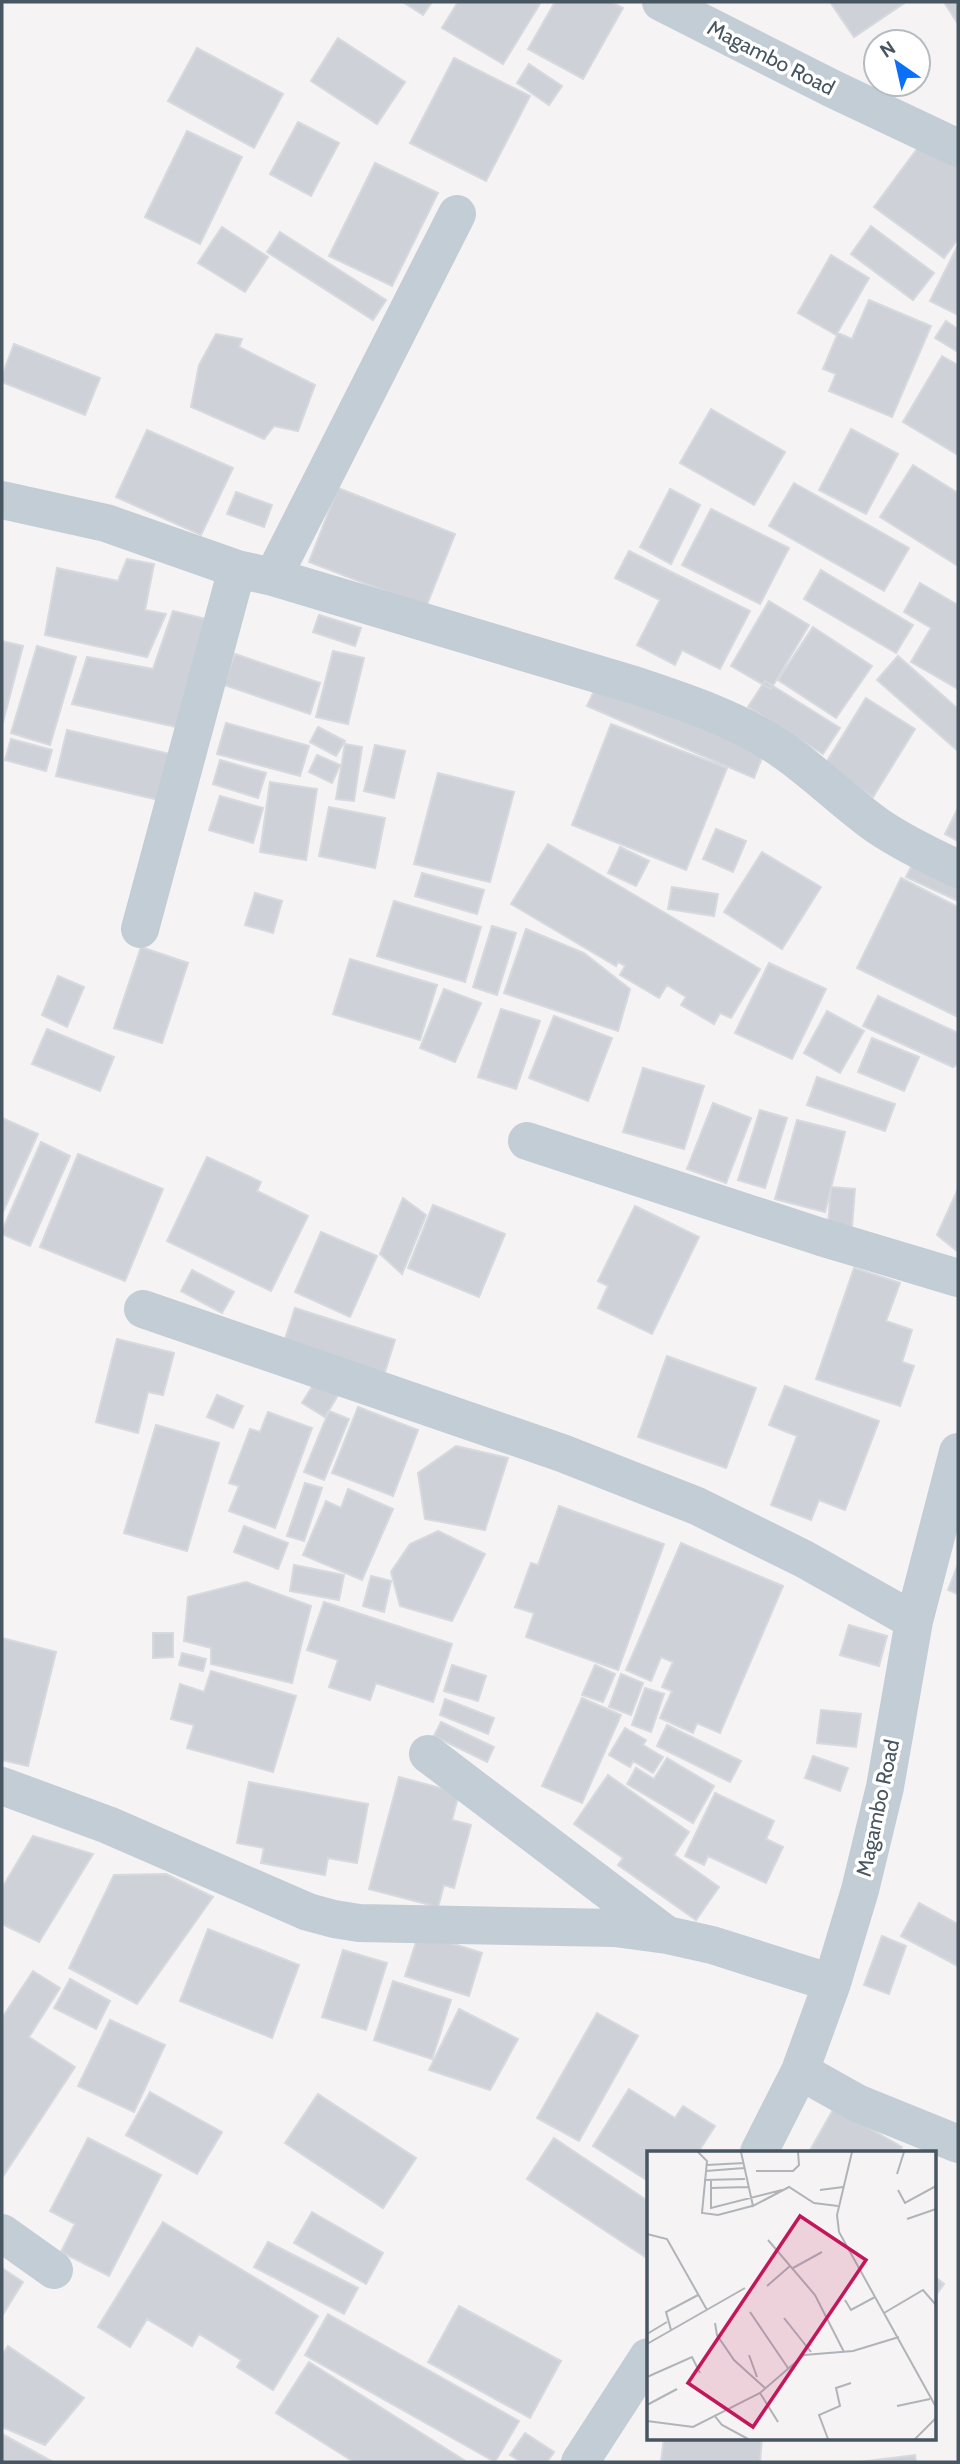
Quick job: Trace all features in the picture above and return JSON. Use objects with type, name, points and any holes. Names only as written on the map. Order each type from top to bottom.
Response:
[{"type":"street","name":"Magambo Road","points":[[661,2],[958,148]]},
{"type":"street","points":[[140,929],[255,573],[457,214]]},
{"type":"street","points":[[2,500],[106,523],[255,573],[634,685],[724,718],[783,750],[877,825],[904,843],[958,869]]},
{"type":"street","points":[[527,1141],[821,1237],[958,1278]]},
{"type":"street","points":[[144,1309],[562,1453],[697,1506],[804,1559],[914,1621]]},
{"type":"street","name":"Magambo Road","points":[[760,2151],[800,2071],[832,1983],[860,1889],[885,1787],[914,1621],[958,1452]]},
{"type":"street","points":[[428,1754],[667,1935]]},
{"type":"street","points":[[2,1786],[108,1825],[308,1912],[334,1919],[370,1923],[615,1928],[712,1945],[832,1983]]},
{"type":"street","points":[[800,2071],[857,2102],[958,2144]]},
{"type":"street","points":[[2,2233],[54,2270]]},
{"type":"street","points":[[580,2462],[647,2360]]},
{"type":"building","points":[[403,2],[432,2],[423,15]]},
{"type":"building","points":[[458,2],[541,2],[503,64],[442,28]]},
{"type":"building","points":[[555,2],[611,2],[623,8],[583,79],[528,49]]},
{"type":"building","points":[[830,2],[906,2],[867,28],[862,28],[862,32],[854,37]]},
{"type":"building","points":[[944,2],[958,2],[958,24]]},
{"type":"building","points":[[338,38],[405,82],[377,124],[311,81]]},
{"type":"building","points":[[197,48],[283,94],[254,148],[168,101]]},
{"type":"building","points":[[454,58],[530,96],[486,181],[410,143]]},
{"type":"building","points":[[529,64],[562,86],[549,105],[517,83]]},
{"type":"building","points":[[298,122],[339,143],[311,196],[270,174]]},
{"type":"building","points":[[187,131],[242,157],[200,244],[145,217]]},
{"type":"building","points":[[926,137],[958,160],[958,239],[944,258],[874,207]]},
{"type":"building","points":[[375,163],[438,193],[392,286],[329,256]]},
{"type":"building","points":[[871,226],[934,273],[913,300],[851,254]]},
{"type":"building","points":[[222,227],[268,257],[245,292],[198,263]]},
{"type":"building","points":[[280,232],[386,300],[373,320],[267,252]]},
{"type":"building","points":[[958,245],[958,315],[930,301]]},
{"type":"building","points":[[831,255],[869,278],[836,335],[798,313]]},
{"type":"building","points":[[869,300],[931,326],[892,417],[829,391],[836,374],[823,369],[838,333],[852,339]]},
{"type":"building","points":[[946,321],[958,329],[958,352],[935,338]]},
{"type":"building","points":[[216,334],[242,339],[239,347],[315,385],[298,431],[274,426],[264,439],[191,407],[199,365]]},
{"type":"building","points":[[14,344],[100,378],[85,415],[2,382]]},
{"type":"building","points":[[942,356],[958,365],[958,455],[903,422]]},
{"type":"building","points":[[711,409],[785,452],[754,505],[680,463]]},
{"type":"building","points":[[851,429],[898,454],[866,514],[819,490]]},
{"type":"building","points":[[147,430],[233,468],[201,535],[116,497]]},
{"type":"building","points":[[913,465],[958,493],[958,566],[880,517]]},
{"type":"building","points":[[794,483],[909,548],[884,591],[769,526]]},
{"type":"building","points":[[338,488],[455,534],[426,607],[309,562]]},
{"type":"building","points":[[670,489],[700,505],[671,564],[640,547]]},
{"type":"building","points":[[236,492],[272,505],[264,527],[227,514]]},
{"type":"building","points":[[711,509],[789,548],[760,604],[682,565]]},
{"type":"building","points":[[629,551],[750,611],[720,669],[682,650],[675,665],[637,645],[660,600],[615,578]]},
{"type":"building","points":[[127,559],[154,564],[145,610],[166,614],[147,657],[45,635],[57,568],[118,581]]},
{"type":"building","points":[[821,570],[913,625],[896,653],[804,599]]},
{"type":"building","points":[[920,583],[958,605],[958,689],[911,662],[931,628],[904,612]]},
{"type":"building","points":[[769,601],[809,625],[771,689],[731,666]]},
{"type":"building","points":[[173,611],[210,620],[181,728],[72,704],[87,657],[153,669]]},
{"type":"building","points":[[319,615],[361,628],[355,646],[313,632]]},
{"type":"building","points":[[813,627],[872,666],[836,718],[778,680]]},
{"type":"building","points":[[2,641],[23,646],[2,726]]},
{"type":"building","points":[[37,646],[76,657],[50,745],[11,733]]},
{"type":"building","points":[[333,651],[364,658],[348,724],[316,717]]},
{"type":"building","points":[[235,654],[320,683],[310,714],[224,685]]},
{"type":"building","points":[[898,656],[958,709],[958,751],[877,680]]},
{"type":"building","points":[[599,681],[765,750],[754,778],[587,706]]},
{"type":"building","points":[[765,681],[840,728],[823,754],[748,707]]},
{"type":"building","points":[[866,698],[915,729],[873,797],[824,766]]},
{"type":"building","points":[[226,723],[309,746],[300,776],[217,754]]},
{"type":"building","points":[[611,724],[727,768],[686,870],[572,825]]},
{"type":"building","points":[[318,727],[345,741],[336,756],[310,742]]},
{"type":"building","points":[[67,730],[170,754],[159,800],[56,776]]},
{"type":"building","points":[[11,739],[52,750],[46,771],[5,760]]},
{"type":"building","points":[[345,744],[362,747],[354,801],[336,799]]},
{"type":"building","points":[[375,745],[405,751],[394,798],[364,791]]},
{"type":"building","points":[[317,755],[340,765],[332,783],[309,772]]},
{"type":"building","points":[[220,760],[266,773],[258,798],[213,784]]},
{"type":"building","points":[[438,773],[514,792],[490,882],[414,864]]},
{"type":"building","points":[[270,782],[317,789],[306,860],[260,852]]},
{"type":"building","points":[[220,796],[263,808],[253,843],[209,830]]},
{"type":"building","points":[[329,807],[385,818],[375,868],[319,856]]},
{"type":"building","points":[[958,808],[958,841],[945,834]]},
{"type":"building","points":[[716,829],[746,841],[733,872],[703,859]]},
{"type":"building","points":[[548,844],[760,969],[731,1018],[720,1013],[714,1024],[681,1005],[686,997],[667,985],[659,998],[620,975],[625,966],[618,962],[616,966],[511,904]]},
{"type":"building","points":[[620,847],[649,861],[636,886],[608,873]]},
{"type":"building","points":[[762,852],[821,887],[782,949],[724,912]]},
{"type":"building","points":[[915,859],[958,880],[958,901],[906,877]]},
{"type":"building","points":[[422,873],[484,890],[477,914],[415,896]]},
{"type":"building","points":[[901,878],[958,907],[958,1017],[857,968]]},
{"type":"building","points":[[672,887],[718,894],[714,916],[668,909]]},
{"type":"building","points":[[255,893],[282,901],[273,933],[245,925]]},
{"type":"building","points":[[394,901],[481,927],[465,982],[377,956]]},
{"type":"building","points":[[492,926],[516,933],[497,995],[473,987]]},
{"type":"building","points":[[526,929],[584,953],[630,989],[618,1031],[504,993]]},
{"type":"building","points":[[141,947],[188,963],[162,1043],[114,1028]]},
{"type":"building","points":[[350,959],[437,985],[420,1040],[333,1014]]},
{"type":"building","points":[[769,963],[826,989],[792,1059],[735,1033]]},
{"type":"building","points":[[58,976],[84,987],[67,1027],[42,1015]]},
{"type":"building","points":[[444,989],[481,1003],[455,1062],[420,1048]]},
{"type":"building","points":[[878,996],[958,1033],[958,1064],[953,1067],[863,1026]]},
{"type":"building","points":[[501,1009],[540,1021],[516,1089],[478,1077]]},
{"type":"building","points":[[827,1011],[864,1031],[840,1073],[804,1053]]},
{"type":"building","points":[[554,1016],[612,1038],[588,1101],[529,1078]]},
{"type":"building","points":[[47,1029],[114,1057],[100,1091],[32,1064]]},
{"type":"building","points":[[872,1038],[919,1057],[904,1091],[858,1072]]},
{"type":"building","points":[[643,1068],[704,1086],[684,1149],[623,1132]]},
{"type":"building","points":[[817,1077],[895,1104],[885,1131],[807,1105]]},
{"type":"building","points":[[713,1103],[751,1118],[726,1183],[687,1169]]},
{"type":"building","points":[[760,1110],[787,1118],[765,1188],[738,1180]]},
{"type":"building","points":[[2,1118],[38,1134],[2,1214]]},
{"type":"building","points":[[797,1120],[845,1132],[825,1212],[775,1199]]},
{"type":"building","points":[[41,1142],[70,1156],[30,1246],[2,1234],[2,1231]]},
{"type":"building","points":[[78,1154],[163,1189],[125,1281],[40,1247]]},
{"type":"building","points":[[207,1157],[261,1182],[257,1191],[308,1216],[271,1291],[167,1241]]},
{"type":"building","points":[[831,1187],[855,1189],[852,1227],[828,1225]]},
{"type":"building","points":[[958,1189],[958,1252],[937,1235]]},
{"type":"building","points":[[403,1198],[426,1215],[402,1274],[380,1254]]},
{"type":"building","points":[[433,1205],[505,1234],[479,1297],[408,1268]]},
{"type":"building","points":[[635,1206],[699,1237],[652,1334],[598,1308],[608,1286],[598,1281]]},
{"type":"building","points":[[321,1232],[377,1256],[350,1317],[295,1292]]},
{"type":"building","points":[[854,1268],[900,1283],[886,1321],[912,1330],[902,1362],[914,1366],[900,1406],[816,1379]]},
{"type":"building","points":[[192,1270],[234,1292],[222,1313],[181,1291]]},
{"type":"building","points":[[295,1308],[395,1340],[384,1375],[284,1342]]},
{"type":"building","points":[[117,1339],[174,1353],[163,1395],[148,1392],[138,1433],[96,1422]]},
{"type":"building","points":[[667,1356],[756,1388],[726,1468],[638,1437]]},
{"type":"building","points":[[315,1382],[338,1395],[325,1417],[302,1403]]},
{"type":"building","points":[[785,1386],[879,1421],[845,1510],[819,1500],[811,1520],[771,1505],[797,1436],[769,1425]]},
{"type":"building","points":[[217,1395],[243,1406],[233,1428],[207,1417]]},
{"type":"building","points":[[358,1407],[418,1430],[393,1496],[332,1473]]},
{"type":"building","points":[[329,1411],[349,1419],[324,1480],[304,1472]]},
{"type":"building","points":[[268,1412],[312,1428],[275,1528],[229,1511],[239,1486],[229,1483],[250,1429],[260,1432]]},
{"type":"building","points":[[156,1425],[219,1443],[187,1551],[124,1533]]},
{"type":"building","points":[[456,1446],[508,1458],[485,1530],[425,1519],[418,1473]]},
{"type":"building","points":[[305,1483],[322,1488],[304,1541],[287,1536]]},
{"type":"building","points":[[348,1489],[393,1509],[362,1580],[303,1555],[326,1501],[341,1508]]},
{"type":"building","points":[[559,1506],[664,1544],[618,1670],[526,1637],[534,1613],[515,1607],[531,1563],[538,1565]]},
{"type":"building","points":[[244,1526],[288,1543],[278,1569],[234,1552]]},
{"type":"building","points":[[438,1531],[485,1554],[452,1621],[400,1606],[391,1572],[410,1544]]},
{"type":"building","points":[[681,1543],[783,1586],[720,1733],[697,1723],[693,1733],[660,1718],[672,1691],[662,1687],[673,1662],[661,1657],[651,1681],[626,1670]]},
{"type":"building","points":[[958,1564],[958,1594],[948,1590]]},
{"type":"building","points":[[294,1565],[344,1575],[339,1600],[290,1591]]},
{"type":"building","points":[[371,1576],[391,1581],[384,1612],[363,1606]]},
{"type":"building","points":[[246,1582],[311,1606],[292,1683],[211,1664],[211,1648],[184,1641],[188,1597]]},
{"type":"building","points":[[324,1602],[452,1644],[433,1702],[376,1683],[370,1700],[329,1687],[338,1660],[307,1650]]},
{"type":"building","points":[[849,1625],[887,1636],[879,1666],[840,1655]]},
{"type":"building","points":[[153,1633],[173,1633],[173,1657],[153,1658]]},
{"type":"building","points":[[2,1638],[56,1652],[28,1766],[2,1760]]},
{"type":"building","points":[[182,1653],[206,1659],[203,1671],[179,1665]]},
{"type":"building","points":[[452,1665],[486,1676],[478,1701],[444,1691]]},
{"type":"building","points":[[595,1665],[615,1674],[603,1702],[582,1695]]},
{"type":"building","points":[[211,1671],[296,1696],[273,1772],[187,1748],[194,1725],[171,1719],[180,1684],[204,1692]]},
{"type":"building","points":[[621,1674],[643,1683],[631,1715],[609,1707]]},
{"type":"building","points":[[645,1688],[664,1694],[651,1732],[632,1725]]},
{"type":"building","points":[[582,1698],[621,1715],[582,1803],[542,1786]]},
{"type":"building","points":[[445,1699],[494,1718],[488,1734],[440,1715]]},
{"type":"building","points":[[821,1710],[861,1714],[856,1747],[817,1743]]},
{"type":"building","points":[[441,1722],[494,1747],[487,1762],[434,1736]]},
{"type":"building","points":[[667,1725],[741,1761],[730,1782],[657,1746]]},
{"type":"building","points":[[625,1728],[646,1740],[643,1745],[663,1757],[653,1773],[633,1761],[630,1767],[609,1755]]},
{"type":"building","points":[[813,1756],[848,1768],[840,1791],[805,1778]]},
{"type":"building","points":[[667,1758],[714,1786],[693,1823],[627,1784],[636,1768],[654,1779]]},
{"type":"building","points":[[608,1775],[689,1832],[674,1855],[719,1887],[696,1920],[618,1865],[623,1858],[574,1824]]},
{"type":"building","points":[[399,1777],[459,1793],[452,1820],[471,1825],[454,1888],[444,1885],[438,1907],[369,1889]]},
{"type":"building","points":[[249,1782],[368,1804],[357,1863],[328,1858],[325,1875],[261,1863],[264,1848],[237,1843]]},
{"type":"building","points":[[715,1793],[774,1821],[766,1839],[783,1847],[766,1883],[708,1856],[704,1865],[685,1856]]},
{"type":"building","points":[[33,1836],[93,1854],[39,1942],[2,1924],[2,1888]]},
{"type":"building","points":[[166,1874],[213,1897],[137,2004],[69,1968],[114,1875]]},
{"type":"building","points":[[919,1903],[958,1924],[958,1966],[901,1936]]},
{"type":"building","points":[[208,1929],[299,1965],[272,2038],[180,2001]]},
{"type":"building","points":[[419,1933],[482,1953],[469,1996],[405,1976]]},
{"type":"building","points":[[882,1936],[906,1946],[889,1994],[864,1985]]},
{"type":"building","points":[[343,1950],[387,1963],[366,2030],[322,2017]]},
{"type":"building","points":[[33,1971],[60,1988],[29,2037],[75,2067],[2,2178],[2,2018]]},
{"type":"building","points":[[70,1979],[110,2001],[96,2029],[54,2008]]},
{"type":"building","points":[[393,1981],[451,2000],[432,2059],[374,2040]]},
{"type":"building","points":[[459,2009],[518,2039],[490,2090],[429,2070]]},
{"type":"building","points":[[597,2013],[638,2036],[579,2141],[537,2118]]},
{"type":"building","points":[[110,2020],[165,2045],[134,2112],[78,2086]]},
{"type":"building","points":[[629,2089],[675,2118],[683,2106],[715,2126],[699,2151],[647,2151],[647,2180],[593,2146]]},
{"type":"building","points":[[150,2092],[222,2132],[197,2174],[126,2135]]},
{"type":"building","points":[[318,2094],[416,2158],[383,2208],[285,2143]]},
{"type":"building","points":[[834,2108],[902,2147],[900,2151],[810,2151]]},
{"type":"building","points":[[88,2138],[161,2175],[109,2276],[61,2252],[75,2224],[50,2211]]},
{"type":"building","points":[[554,2138],[647,2200],[647,2258],[527,2179]]},
{"type":"building","points":[[312,2212],[383,2253],[366,2284],[294,2243]]},
{"type":"building","points":[[163,2222],[318,2316],[273,2390],[237,2367],[241,2360],[199,2334],[192,2346],[147,2319],[130,2347],[98,2327]]},
{"type":"building","points":[[268,2242],[358,2288],[344,2314],[254,2267]]},
{"type":"building","points":[[2,2268],[23,2282],[2,2316]]},
{"type":"building","points":[[936,2278],[944,2284],[936,2295]]},
{"type":"building","points":[[459,2306],[561,2361],[530,2418],[428,2362]]},
{"type":"building","points":[[328,2314],[519,2421],[495,2462],[305,2355]]},
{"type":"building","points":[[8,2346],[84,2398],[45,2445],[2,2427],[2,2355]]},
{"type":"building","points":[[309,2362],[467,2462],[354,2462],[276,2413]]},
{"type":"building","points":[[525,2433],[554,2452],[547,2462],[521,2462],[510,2455]]},
{"type":"building","points":[[2,2434],[53,2462],[2,2462]]},
{"type":"building","points":[[664,2440],[762,2440],[760,2462],[661,2462]]},
{"type":"building","points":[[915,2455],[916,2462],[859,2462]]}]
